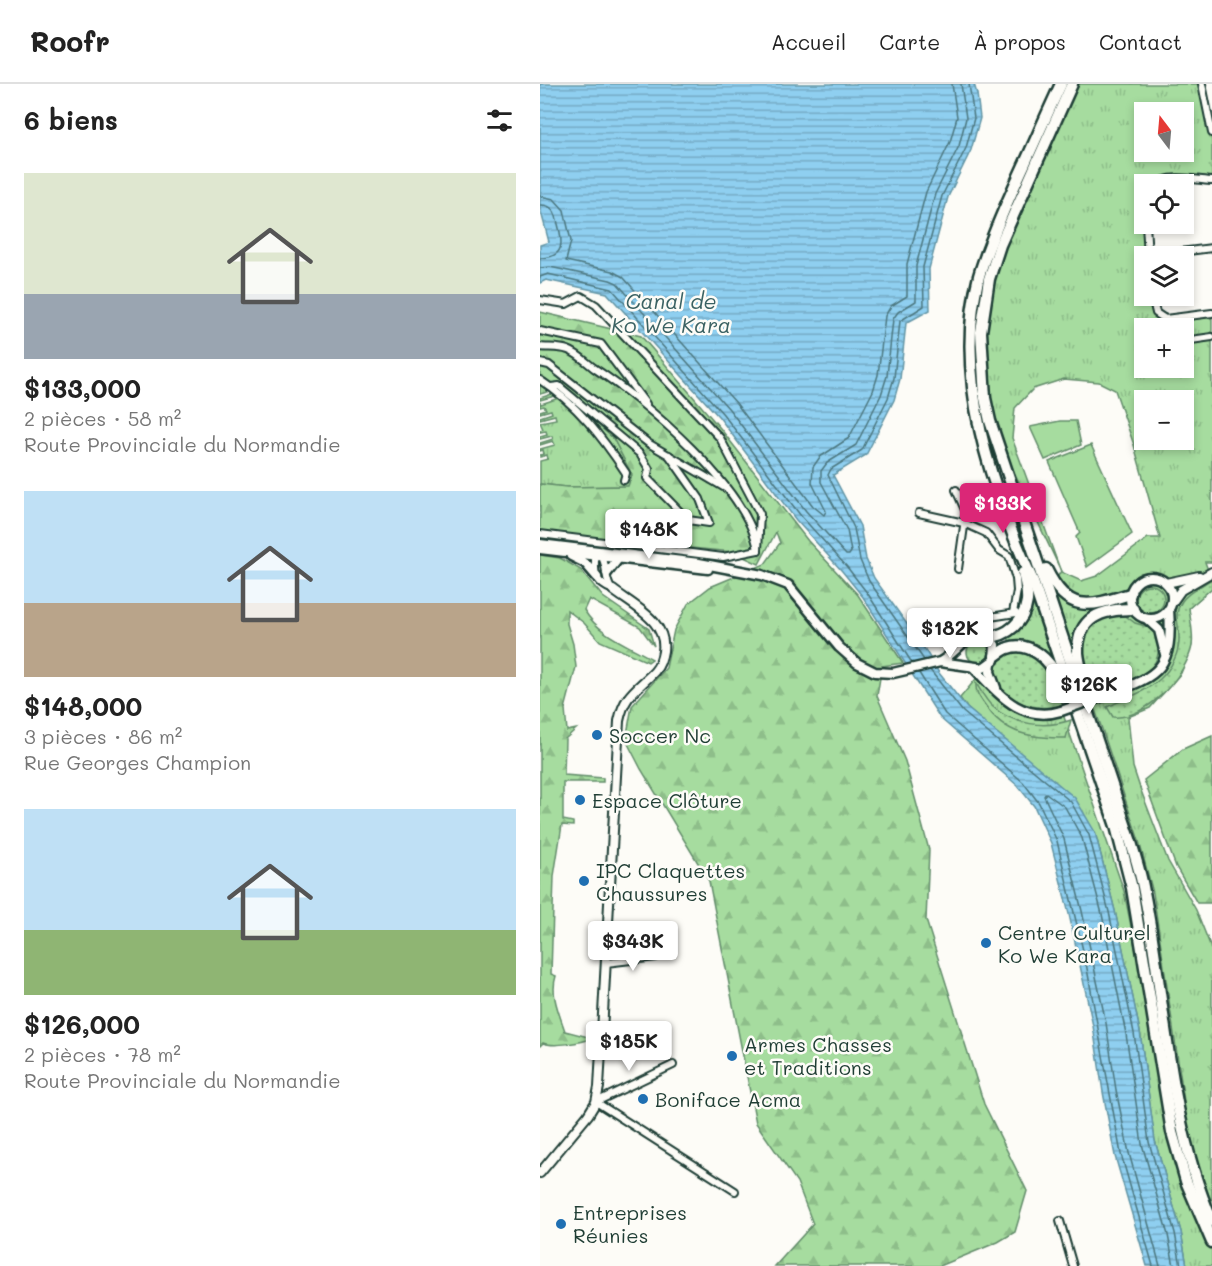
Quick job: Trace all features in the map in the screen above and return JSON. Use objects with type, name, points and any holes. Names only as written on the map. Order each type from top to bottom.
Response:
[{"type":"highway","points":[[1061,84],[991,239],[980,276],[972,320],[970,360],[979,425],[994,480],[1020,554],[1032,579],[1130,839],[1144,891],[1182,1130],[1196,1179],[1212,1221]]},
{"type":"highway","points":[[1072,84],[1000,245],[984,302],[981,332],[985,398],[990,421],[1029,537],[1116,826],[1132,888],[1172,1132],[1186,1181],[1212,1242]]},
{"type":"highway","points":[[1029,537],[1051,580],[1068,598],[1084,605],[1130,594]]},
{"type":"highway","points":[[988,637],[1000,637],[1012,629],[1018,613],[1027,602],[1020,554]]},
{"type":"highway","points":[[1085,722],[1078,656],[1079,634],[1087,623],[1100,613],[1113,609],[1133,609]]},
{"type":"highway","points":[[993,659],[1007,648],[1019,646],[1029,648],[1040,655],[1054,669],[1068,703],[1085,722]]},
{"type":"main road","points":[[540,544],[667,559],[762,575],[788,585],[839,647],[858,663],[875,672],[893,673],[937,663],[951,656],[974,635],[988,637],[995,645],[990,672],[999,694]]},
{"type":"main road","points":[[540,549],[698,569],[744,571]]},
{"type":"main road","points":[[560,552],[585,564],[597,577]]},
{"type":"main road","points":[[607,573],[618,560]]},
{"type":"main road","points":[[964,644],[963,658],[999,694],[1014,705],[1029,713],[1045,715],[1061,711],[1142,682],[1156,673],[1165,654],[1170,641],[1171,591],[1166,583],[1157,578],[1144,578],[1135,584],[1130,594],[1133,609],[1159,630],[1165,654]]},
{"type":"main road","points":[[1147,619],[1159,617],[1170,607]]},
{"type":"main road","points":[[937,663],[983,668],[993,659]]},
{"type":"street","points":[[1202,84],[1212,133]]},
{"type":"street","points":[[1194,180],[1212,181]]},
{"type":"street","points":[[1194,250],[1212,248]]},
{"type":"street","points":[[540,300],[567,304],[581,296],[596,305],[720,438],[760,514],[758,550]]},
{"type":"street","points":[[1154,306],[1156,313],[1164,318]]},
{"type":"street","points":[[1173,318],[1212,313]]},
{"type":"street","points":[[540,331],[601,344],[655,416]]},
{"type":"street","points":[[1194,340],[1212,337]]},
{"type":"street","points":[[540,347],[568,350],[617,383],[706,463],[739,505],[755,536],[758,550]]},
{"type":"street","points":[[540,363],[549,365],[648,443],[727,490]]},
{"type":"street","points":[[540,380],[580,412],[597,432],[626,473],[624,480]]},
{"type":"street","points":[[551,387],[559,386],[640,454],[649,469],[647,478],[688,520],[709,523],[700,499],[669,455]]},
{"type":"street","points":[[956,490],[966,512],[958,568]]},
{"type":"street","points":[[920,513],[964,523],[986,533],[999,550],[1009,556],[1016,579],[1018,613],[990,617],[943,617]]},
{"type":"street","points":[[540,534],[723,557],[758,550]]},
{"type":"street","points":[[587,549],[600,556],[667,559]]},
{"type":"street","points":[[540,1173],[596,1102],[599,1087],[619,721],[622,707],[628,697],[656,671],[664,650],[663,637],[658,626],[607,583],[607,573],[600,556]]},
{"type":"street","points":[[600,556],[594,568],[597,577],[602,585],[613,590]]},
{"type":"street","points":[[1166,583],[1209,573]]},
{"type":"street","points":[[1170,607],[1181,590],[1209,573]]},
{"type":"street","points":[[606,963],[656,957]]},
{"type":"street","points":[[596,1102],[673,1065]]},
{"type":"street","points":[[596,1102],[735,1191]]},
{"type":"street","points":[[1060,1221],[1073,1266]]},
{"type":"green space","points":[[1072,84],[1202,84],[1212,133],[1212,181],[1194,180],[1194,174],[1134,174],[1134,234],[1145,234],[1147,246],[1134,246],[1134,306],[1154,306],[1164,318],[1134,318],[1134,378],[1194,378],[1194,318],[1173,318],[1212,313],[1212,562],[1205,562],[1212,581],[1212,588],[1189,608],[1192,645],[1181,673],[1150,708],[1128,717],[1133,767],[1140,788],[1168,861],[1196,910],[1212,950],[1212,1221],[1182,1130],[1184,1101],[1153,893],[1139,841],[1101,726],[1050,590],[1061,571],[1081,581],[1097,576],[1148,538],[1160,538],[1135,450],[1194,450],[1194,390],[1134,390],[1134,445],[1115,390],[1099,382],[1064,379],[1033,389],[1015,408],[1012,438],[1059,568],[990,421],[981,354],[989,279]]},
{"type":"green space","points":[[540,312],[641,336],[720,428],[808,541],[858,595],[903,663],[882,666],[877,696],[905,761],[929,850],[926,920],[984,1104],[1027,1191],[1015,1232],[998,1242],[940,1266],[775,1266],[813,1224],[797,1182],[756,1123],[709,881],[626,740],[632,706],[666,668],[674,630],[688,604],[710,587],[765,564],[780,543],[776,532],[759,564],[733,552],[554,535],[540,531],[540,484],[567,487],[628,486],[632,475],[613,438],[546,379],[540,377]]},
{"type":"green space","points":[[540,377],[546,378],[613,438],[632,475],[629,486],[567,487],[540,484],[540,461],[548,459],[547,455],[540,457],[544,454],[540,449],[555,445],[553,441],[540,445],[540,443],[553,439],[552,436],[540,439],[540,436],[547,434],[546,431],[540,432],[543,429],[540,422],[556,419],[555,415],[540,419],[552,413],[551,410],[540,413],[546,409],[544,406],[540,407],[540,402],[541,404],[556,399],[555,396],[540,400],[552,394],[551,391],[540,394]]},
{"type":"green space","points":[[1060,421],[1076,421],[1081,445],[1045,460],[1030,427]]},
{"type":"green space","points":[[1091,445],[1132,534],[1087,567],[1076,537],[1080,533],[1049,462]]},
{"type":"green space","points":[[540,555],[560,558],[581,570],[603,597],[649,629],[654,646],[640,627],[589,599],[584,610],[598,627],[652,659],[648,662],[600,641],[584,623],[567,610],[567,624],[576,667],[565,709],[567,731],[576,729],[565,739],[564,775],[603,778],[603,782],[563,782],[563,820],[573,822],[573,826],[562,825],[554,876],[551,974],[556,976],[555,997],[565,1031],[592,1038],[568,1044],[543,1043],[540,1046]]},
{"type":"green space","points":[[1212,579],[1212,588],[1189,608],[1192,646],[1182,670],[1163,694],[1151,704],[1126,716],[1113,717],[1107,707],[1148,688],[1168,670],[1178,648],[1177,614],[1179,606],[1188,595]]},
{"type":"green space","points":[[1150,585],[1160,589],[1164,599],[1160,609],[1150,613],[1140,609],[1136,599],[1140,589]]},
{"type":"green space","points":[[1030,587],[1053,656],[1064,717],[1124,891],[1172,1132],[1212,1242],[1212,1266],[1187,1266],[1181,1232],[1155,1141],[1140,1032],[1115,911],[1095,832],[1010,745],[967,708],[960,698],[1011,645],[1008,637]]},
{"type":"green space","points":[[1123,614],[1135,623],[1152,628],[1158,643],[1158,655],[1153,665],[1145,673],[1097,693],[1083,660],[1084,634],[1100,619]]},
{"type":"green space","points":[[978,641],[988,648],[989,652],[982,662],[978,663],[968,656],[967,652],[974,642]]},
{"type":"green space","points":[[1008,652],[1031,656],[1045,667],[1063,706],[1030,706],[1011,698],[998,682],[994,671],[999,659]]},
{"type":"green space","points":[[976,683],[990,705],[1010,718],[1040,725],[1071,720],[1066,738],[1042,737],[1010,729],[1001,723],[985,705],[977,692]]},
{"type":"green space","points":[[1212,736],[1212,903],[1197,903],[1176,867],[1144,780],[1183,749]]},
{"type":"water","name":"Canal de Ko We Kara","points":[[540,84],[974,84],[980,118],[971,150],[948,197],[929,269],[930,310],[906,323],[900,379],[894,400],[866,455],[833,475],[860,526],[866,559],[874,578],[939,673],[967,708],[1075,798],[1095,832],[1115,911],[1140,1032],[1155,1141],[1181,1232],[1187,1266],[1147,1266],[1115,1156],[1093,1026],[1069,914],[1051,843],[1034,806],[1018,786],[940,718],[863,597],[796,520],[719,417],[607,293],[546,280],[540,283],[540,245],[549,242],[540,208]]},
{"type":"place","name":"Soccer Nc","points":[[597,735]]},
{"type":"place","name":"Espace Clôture","points":[[580,800]]},
{"type":"place","name":"IPC Claquettes Chaussures","points":[[584,881]]},
{"type":"place","name":"Centre Culturel Ko We Kara","points":[[986,943]]},
{"type":"place","name":"Armes Chasses et Traditions","points":[[732,1056]]},
{"type":"place","name":"Boniface Acma","points":[[643,1099]]},
{"type":"place","name":"Entreprises Réunies","points":[[561,1224]]}]
